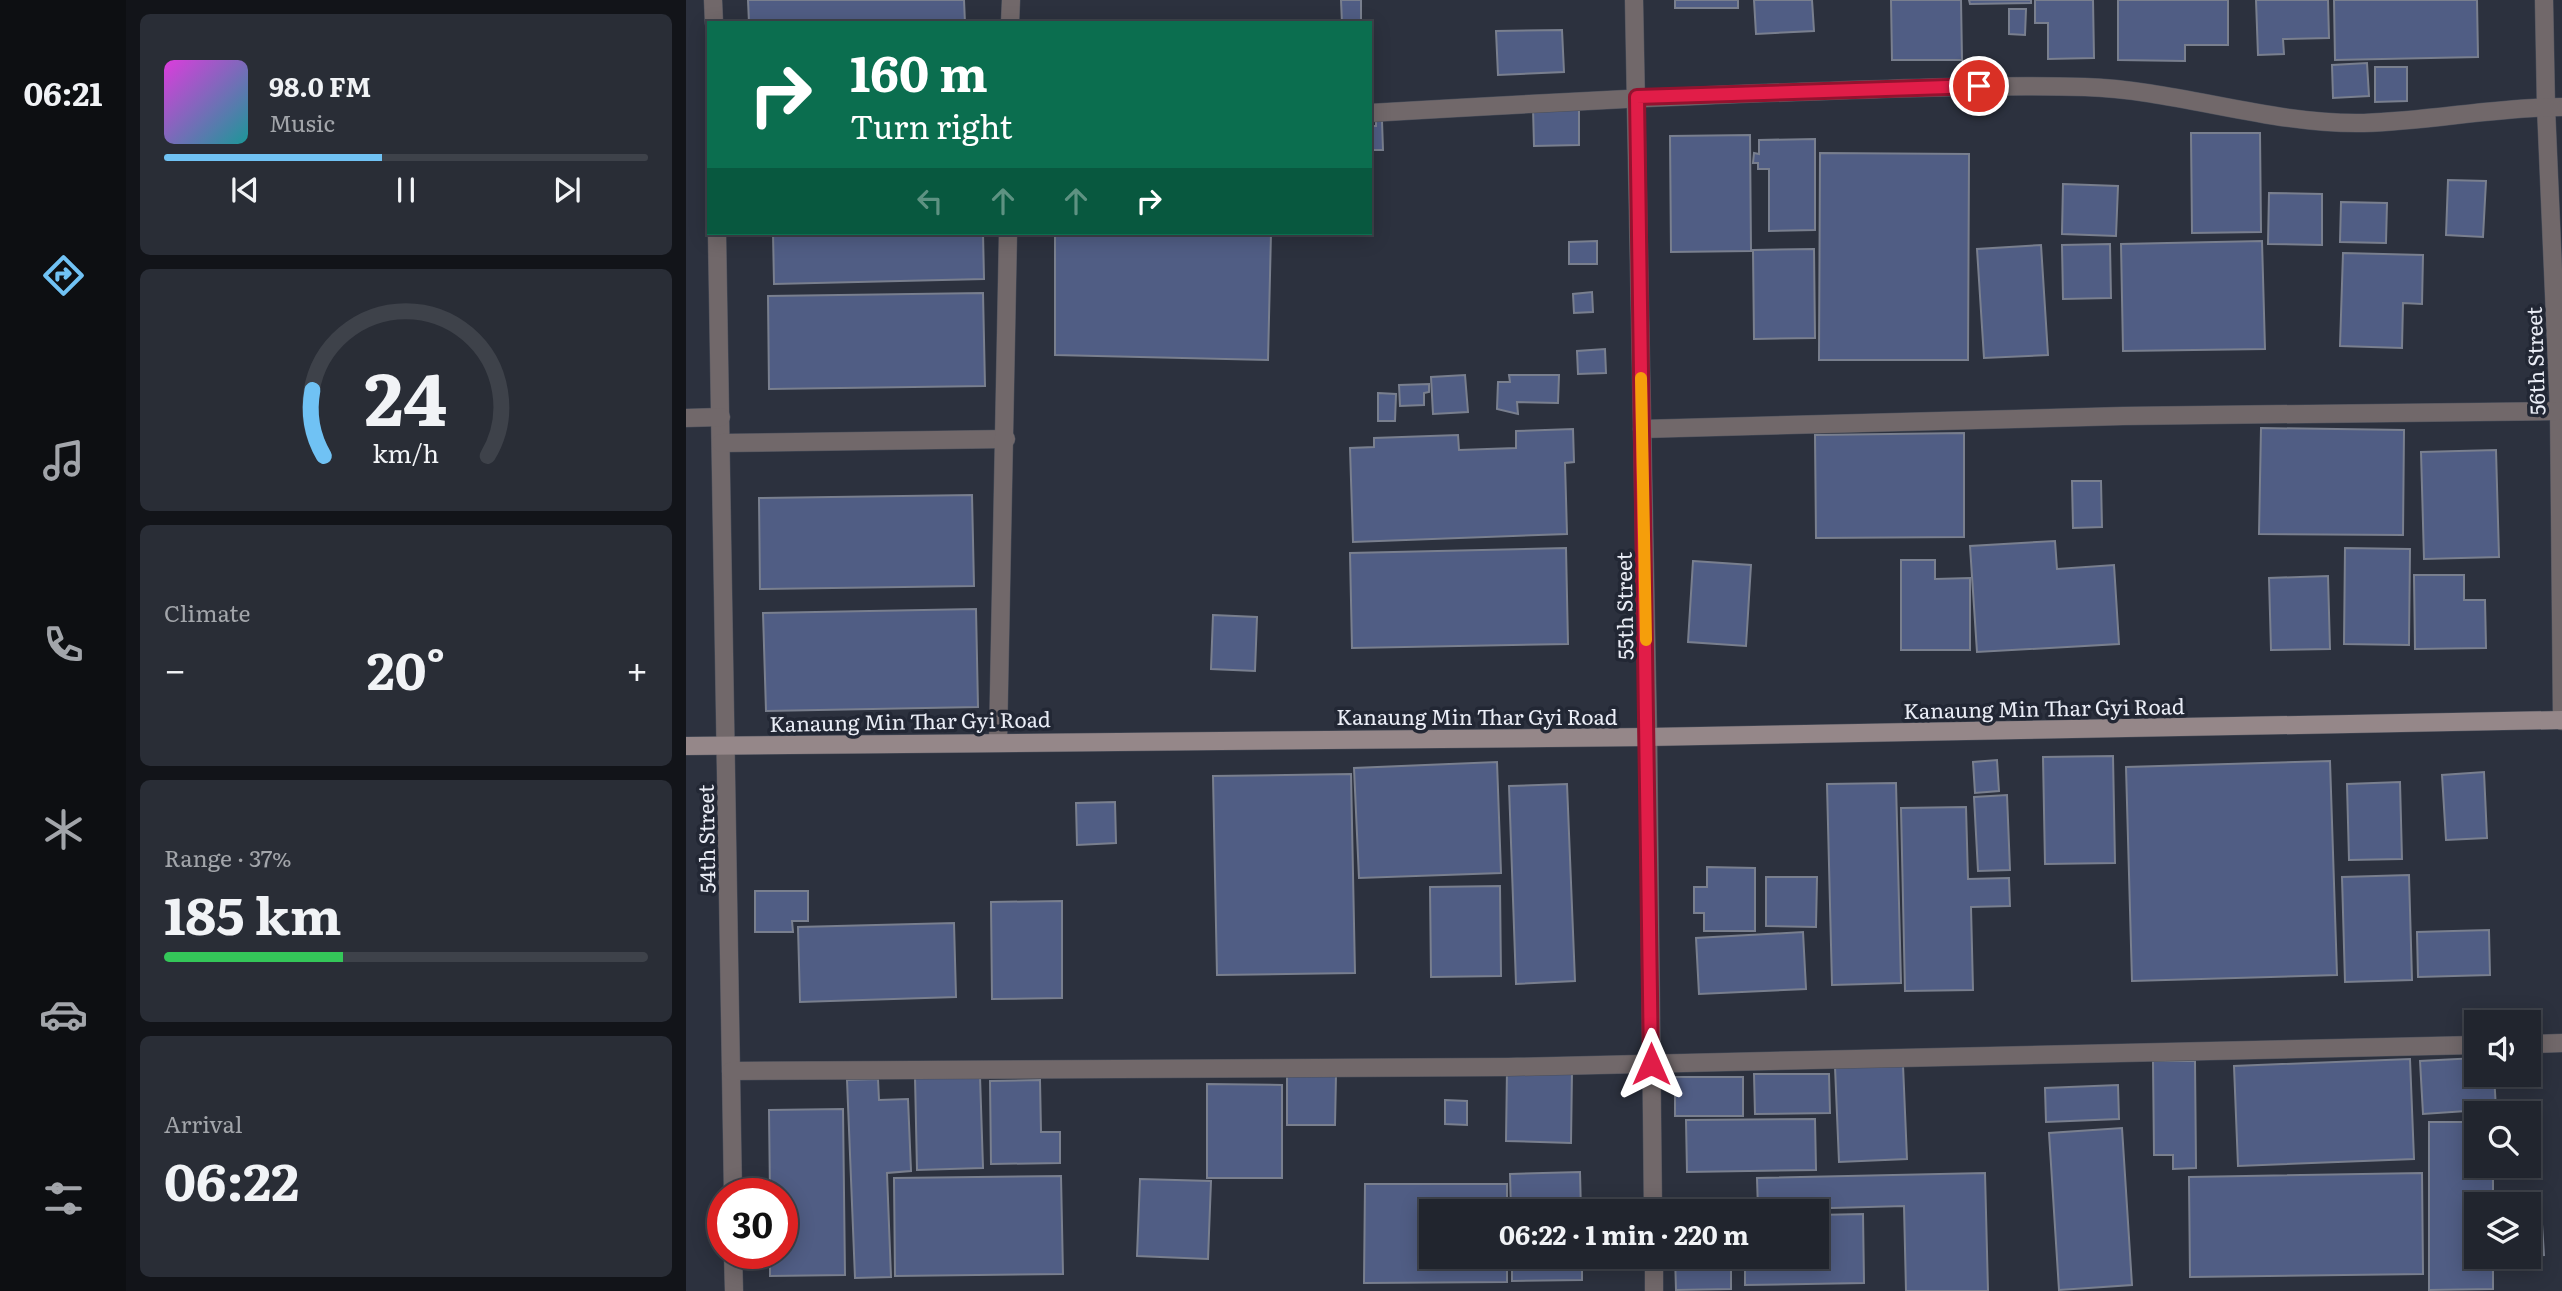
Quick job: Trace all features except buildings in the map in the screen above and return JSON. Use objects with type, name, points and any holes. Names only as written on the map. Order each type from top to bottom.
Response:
[{"type":"street","points":[[713,0],[714,21]]},
{"type":"street","points":[[1010,21],[1011,0]]},
{"type":"street","name":"55th Street","points":[[1634,0],[1648,737],[1653,1199]]},
{"type":"street","name":"56th Street","points":[[2544,0],[2554,107],[2562,720]]},
{"type":"street","points":[[1372,113],[1637,97],[2007,85],[2096,88],[2284,119],[2363,123],[2554,107]]},
{"type":"street","name":"54th Street","points":[[718,235],[733,1178]]},
{"type":"street","points":[[998,742],[1008,235]]},
{"type":"street","points":[[1642,429],[2123,416],[2559,411]]},
{"type":"street","points":[[686,418],[721,417]]},
{"type":"street","points":[[721,443],[1006,439]]},
{"type":"street","name":"Kanaung Min Thar Gyi Road","points":[[686,746],[1648,737],[2562,720]]},
{"type":"street","points":[[2541,1044],[2562,1043]]},
{"type":"street","points":[[731,1071],[1651,1064],[2464,1045]]},
{"type":"street","points":[[733,1269],[734,1291]]},
{"type":"street","points":[[1654,1269],[1654,1291]]},
{"type":"slow traffic","points":[[1641,378],[1646,640]]},
{"type":"route","points":[[1651,1064],[1637,97],[1979,86]]}]
